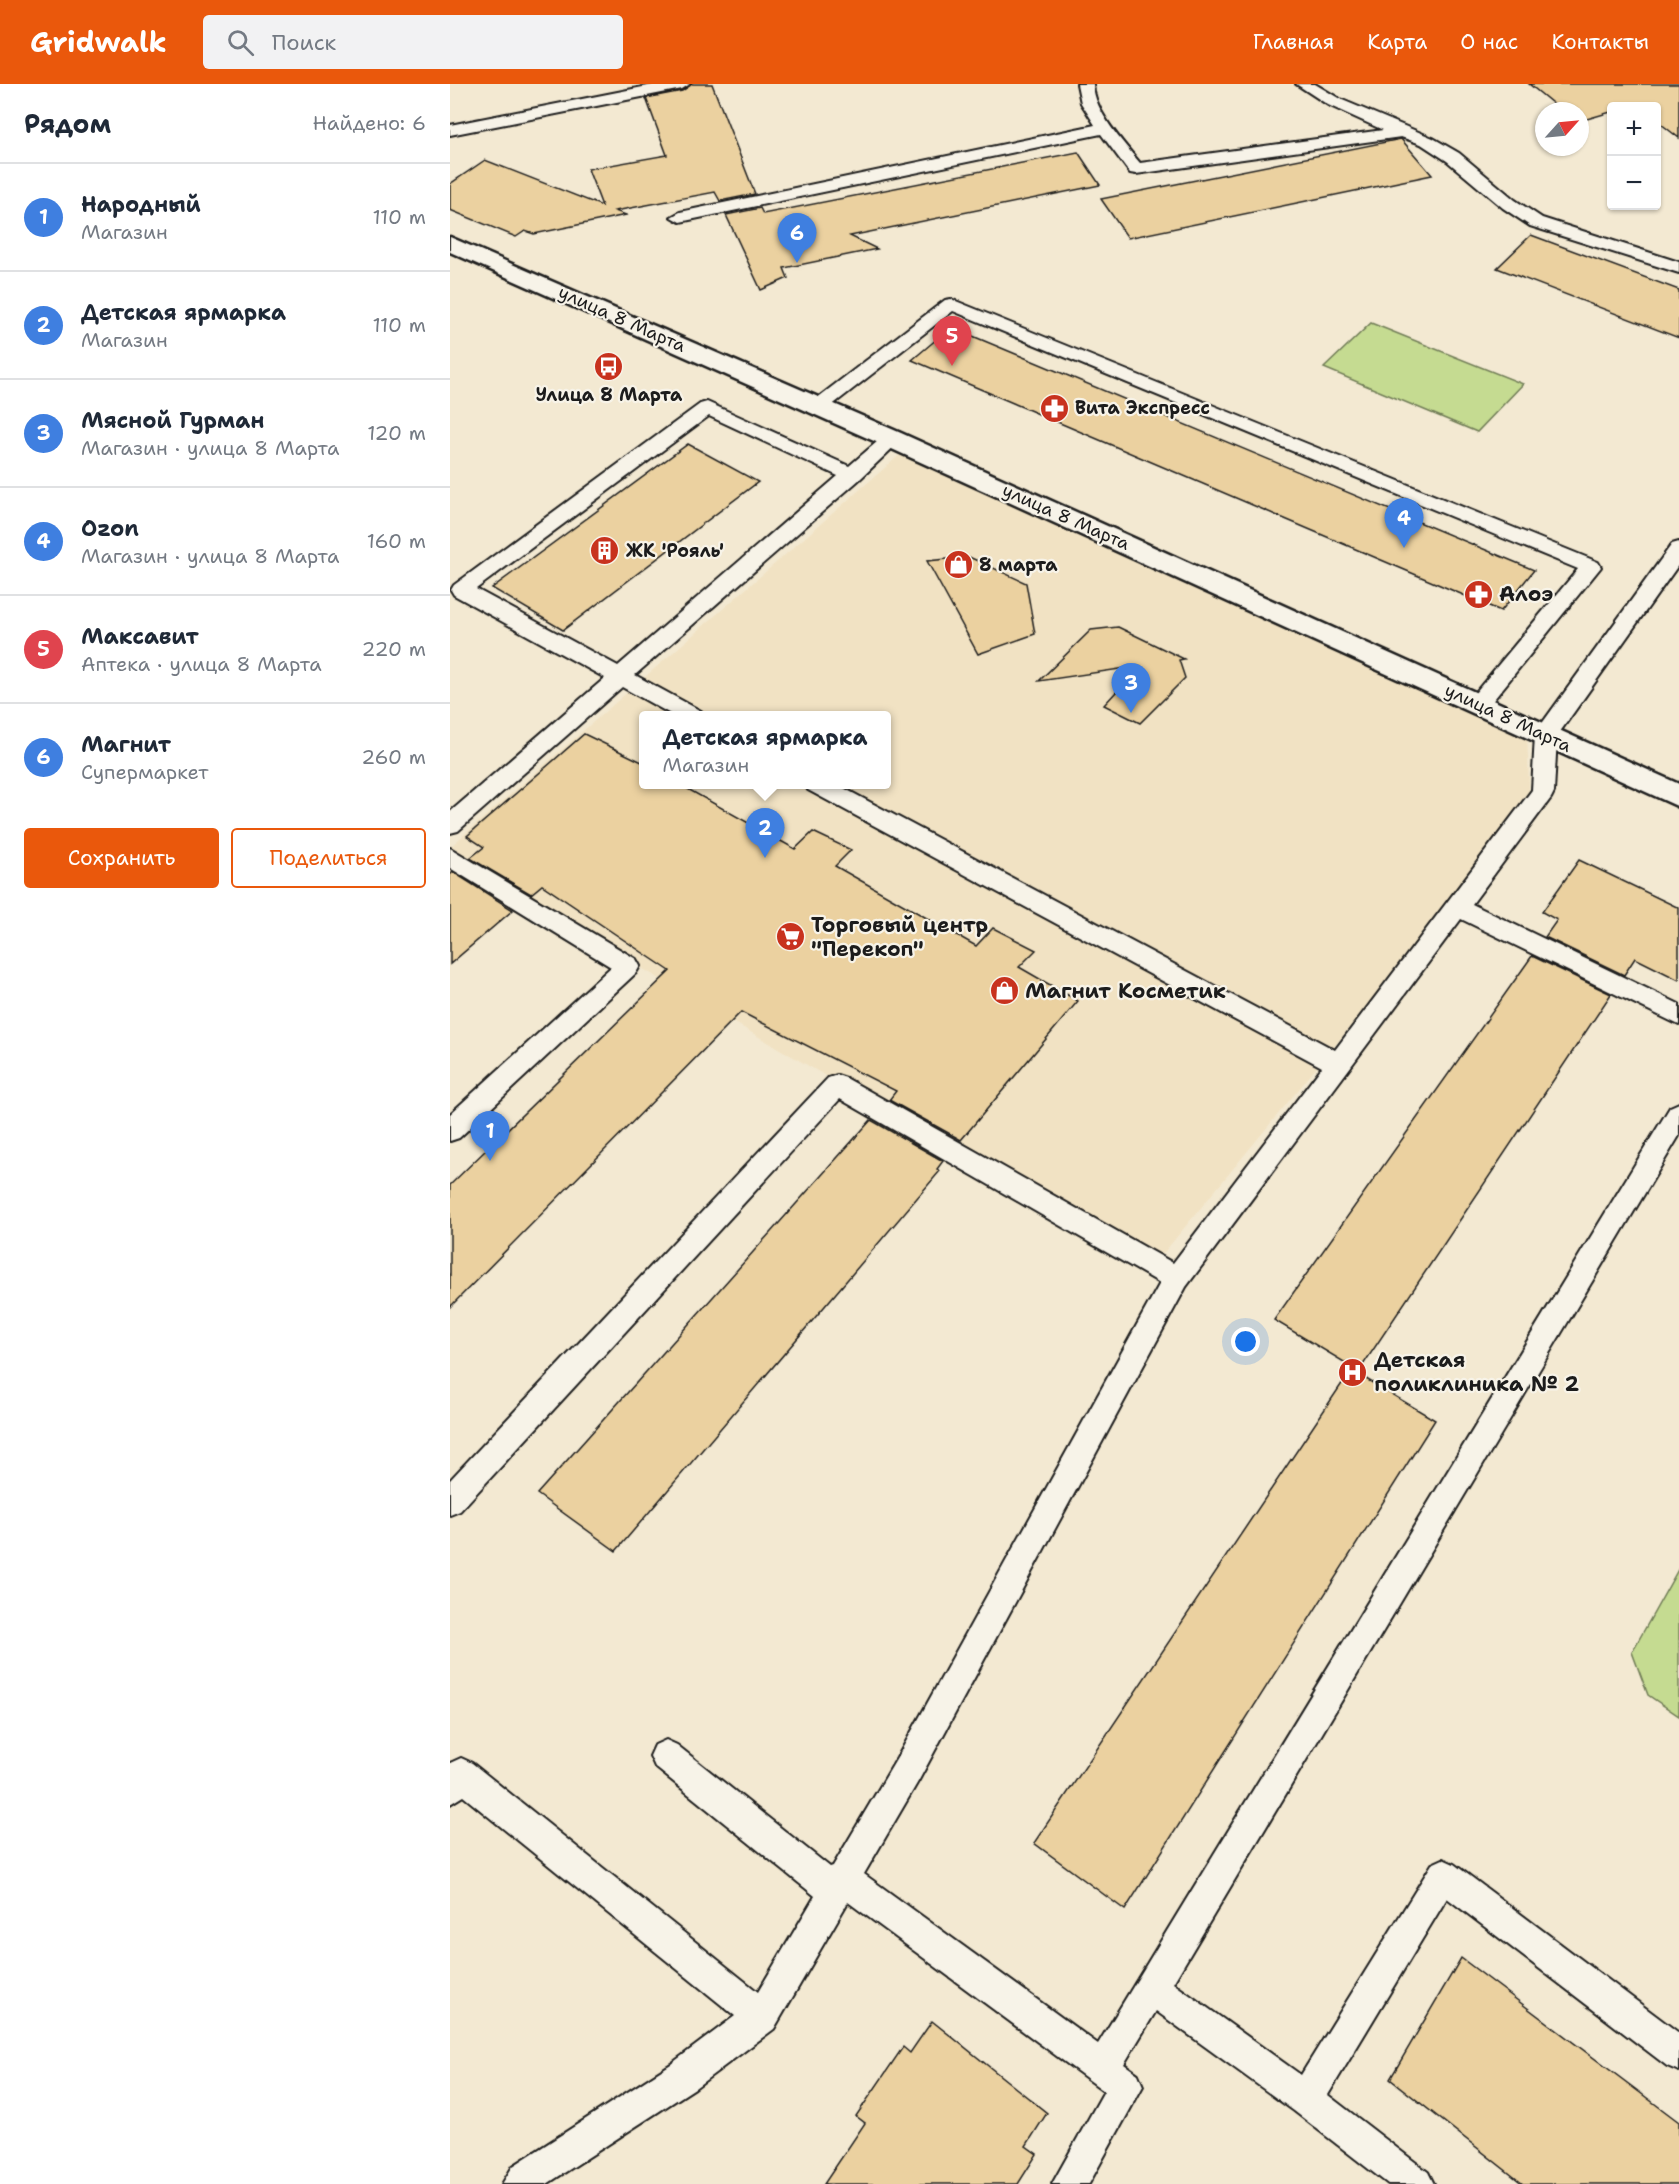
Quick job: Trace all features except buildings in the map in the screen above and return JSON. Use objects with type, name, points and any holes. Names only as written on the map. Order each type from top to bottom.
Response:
[{"type":"street","name":"улица 8 Марта","points":[[450,244],[819,406],[1679,796]]},
{"type":"lane","points":[[450,130],[682,84]]},
{"type":"lane","points":[[1085,84],[1084,89],[1088,102],[1136,169],[1402,132]]},
{"type":"lane","points":[[1304,84],[1334,102],[1427,141],[1453,157],[1509,204],[1536,222],[1679,268]]},
{"type":"lane","points":[[680,216],[1106,128]]},
{"type":"lane","points":[[819,406],[951,304],[1591,567],[1478,704]]},
{"type":"lane","points":[[684,711],[462,590],[707,408],[852,475]]},
{"type":"lane","points":[[450,825],[892,439]]},
{"type":"lane","points":[[520,2184],[525,2178],[683,2076],[762,2017],[914,1759],[1177,1279],[1543,792],[1546,735],[1679,549]]},
{"type":"lane","points":[[825,789],[1339,1064]]},
{"type":"lane","points":[[450,857],[628,966],[450,1130]]},
{"type":"lane","points":[[1457,907],[1679,1015]]},
{"type":"lane","points":[[450,1501],[837,1084],[1177,1279]]},
{"type":"lane","points":[[1102,2069],[1679,1114]]},
{"type":"lane","points":[[666,1756],[838,1885],[1126,2086],[1070,2184]]},
{"type":"lane","points":[[454,1775],[762,2017]]},
{"type":"lane","points":[[1306,2099],[1443,1875],[1679,2054]]},
{"type":"lane","points":[[1151,1987],[1306,2099],[1416,2184]]},
{"type":"shaded area","points":[[903,452],[1527,734],[1530,809],[1152,1267],[450,856],[450,847]]},
{"type":"green space","points":[[1371,323],[1523,384],[1477,432],[1324,368]]},
{"type":"green space","points":[[1679,1568],[1679,1716],[1648,1695],[1632,1652]]},
{"type":"place","name":"Магнит","points":[[797,263]]},
{"type":"place","name":"Улица 8 Марта","points":[[609,366]]},
{"type":"place","name":"Максавит","points":[[952,366]]},
{"type":"place","name":"Вита Экспресс","points":[[1054,408]]},
{"type":"place","name":"Ozon","points":[[1404,548]]},
{"type":"place","name":"ЖК 'Рояль'","points":[[605,551]]},
{"type":"place","name":"8 марта","points":[[958,565]]},
{"type":"place","name":"Алоэ","points":[[1478,594]]},
{"type":"place","name":"Мясной Гурман","points":[[1131,713]]},
{"type":"place","name":"Детская ярмарка","points":[[765,858]]},
{"type":"place","name":"Торговый центр \"Перекоп\"","points":[[790,937]]},
{"type":"place","name":"Магнит Косметик","points":[[1004,991]]},
{"type":"place","name":"Народный","points":[[490,1161]]},
{"type":"place","name":"Детская поликлиника № 2","points":[[1353,1372]]}]
